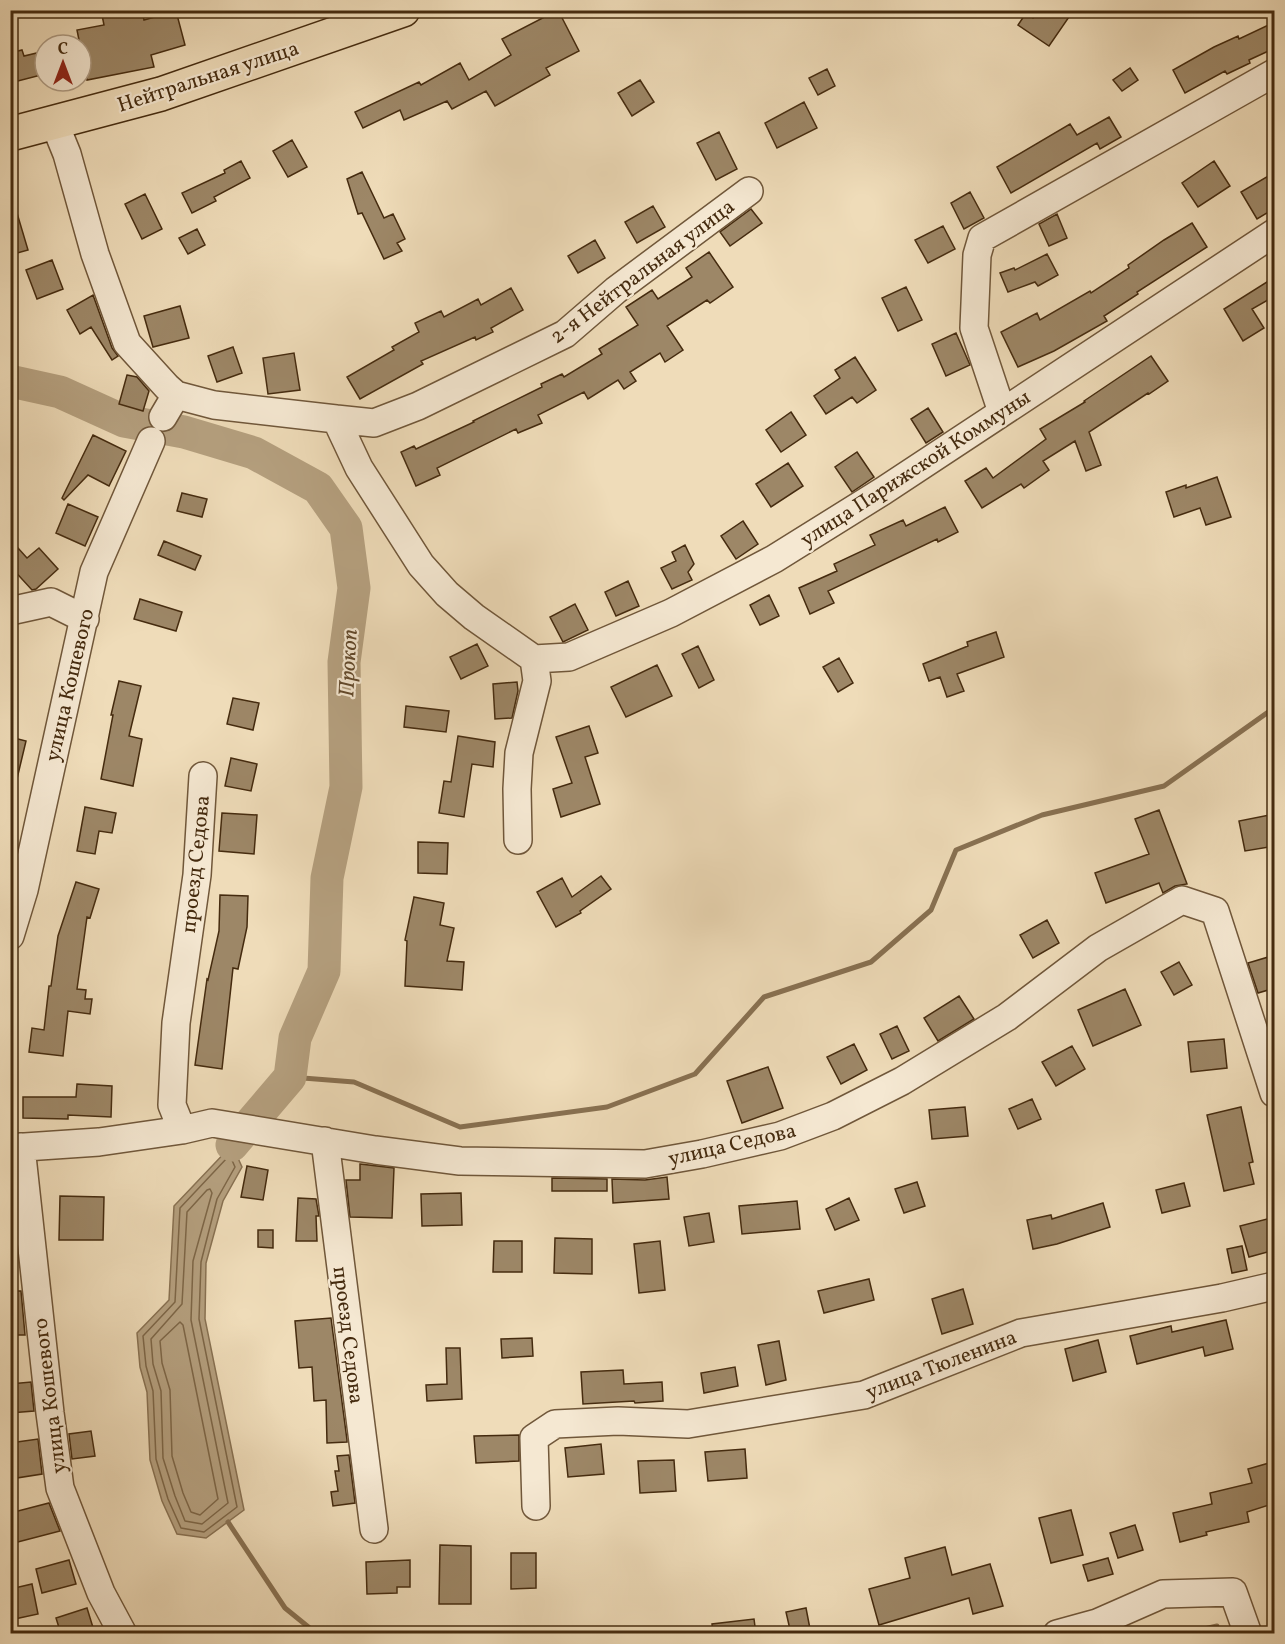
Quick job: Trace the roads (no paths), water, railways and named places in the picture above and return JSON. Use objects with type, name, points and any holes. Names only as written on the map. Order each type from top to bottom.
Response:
[{"type":"main road","name":"Нейтральная улица","points":[[10,134],[161,94],[404,10]]},
{"type":"street","points":[[1002,412],[974,328],[976,255],[982,238],[1275,73]]},
{"type":"street","points":[[54,122],[67,154],[95,254],[127,343],[149,369],[170,406],[214,405],[336,419],[359,468],[421,565],[447,594],[489,628],[534,659],[537,681],[519,753],[518,840]]},
{"type":"street","name":"2-я Нейтральная улица","points":[[336,419],[374,423],[418,406],[565,334],[616,290],[748,191]]},
{"type":"street","name":"улица Парижской Коммуны","points":[[534,659],[569,657],[671,613],[774,559],[883,491],[1275,233]]},
{"type":"street","name":"улица Кошевого","points":[[10,936],[24,890],[94,573],[152,441]]},
{"type":"street","points":[[10,611],[51,602],[85,619]]},
{"type":"street","name":"проезд Седова","points":[[182,1130],[172,1105],[176,1034],[197,875],[203,776]]},
{"type":"street","name":"улица Седова","points":[[247,1128],[460,1161],[645,1164],[780,1136],[833,1116],[902,1081],[1007,1017],[1098,948],[1182,900],[1215,911],[1275,1093]]},
{"type":"street","name":"улица Кошевого","points":[[123,1634],[101,1593],[60,1488],[16,1147],[99,1142],[182,1130],[212,1123],[247,1128]]},
{"type":"street","name":"проезд Седова","points":[[325,1141],[374,1529]]},
{"type":"street","name":"улица Тюленина","points":[[536,1506],[534,1438],[555,1424],[618,1421],[688,1424],[864,1395],[1021,1333],[1222,1298],[1275,1286]]},
{"type":"street","points":[[1057,1634],[1097,1623],[1163,1594],[1233,1592],[1248,1634]]},
{"type":"water","points":[[232,1145],[242,1167],[223,1201],[206,1263],[205,1319],[244,1510],[206,1538],[177,1534],[162,1501],[150,1460],[147,1392],[140,1367],[137,1333],[169,1300],[174,1206]]},
{"type":"waterway","name":"Прокоп","points":[[10,381],[60,392],[124,421],[184,432],[254,453],[318,488],[346,528],[354,588],[344,662],[346,787],[327,878],[324,971],[295,1038],[290,1077],[232,1145]]},
{"type":"waterway","points":[[290,1077],[354,1082],[460,1127],[607,1107],[695,1074],[764,997],[871,962],[931,910],[956,850],[1042,815],[1164,786],[1274,708]]},
{"type":"waterway","points":[[228,1522],[285,1608],[317,1634]]},
{"type":"waterway","points":[[1183,1634],[1217,1626]]}]
